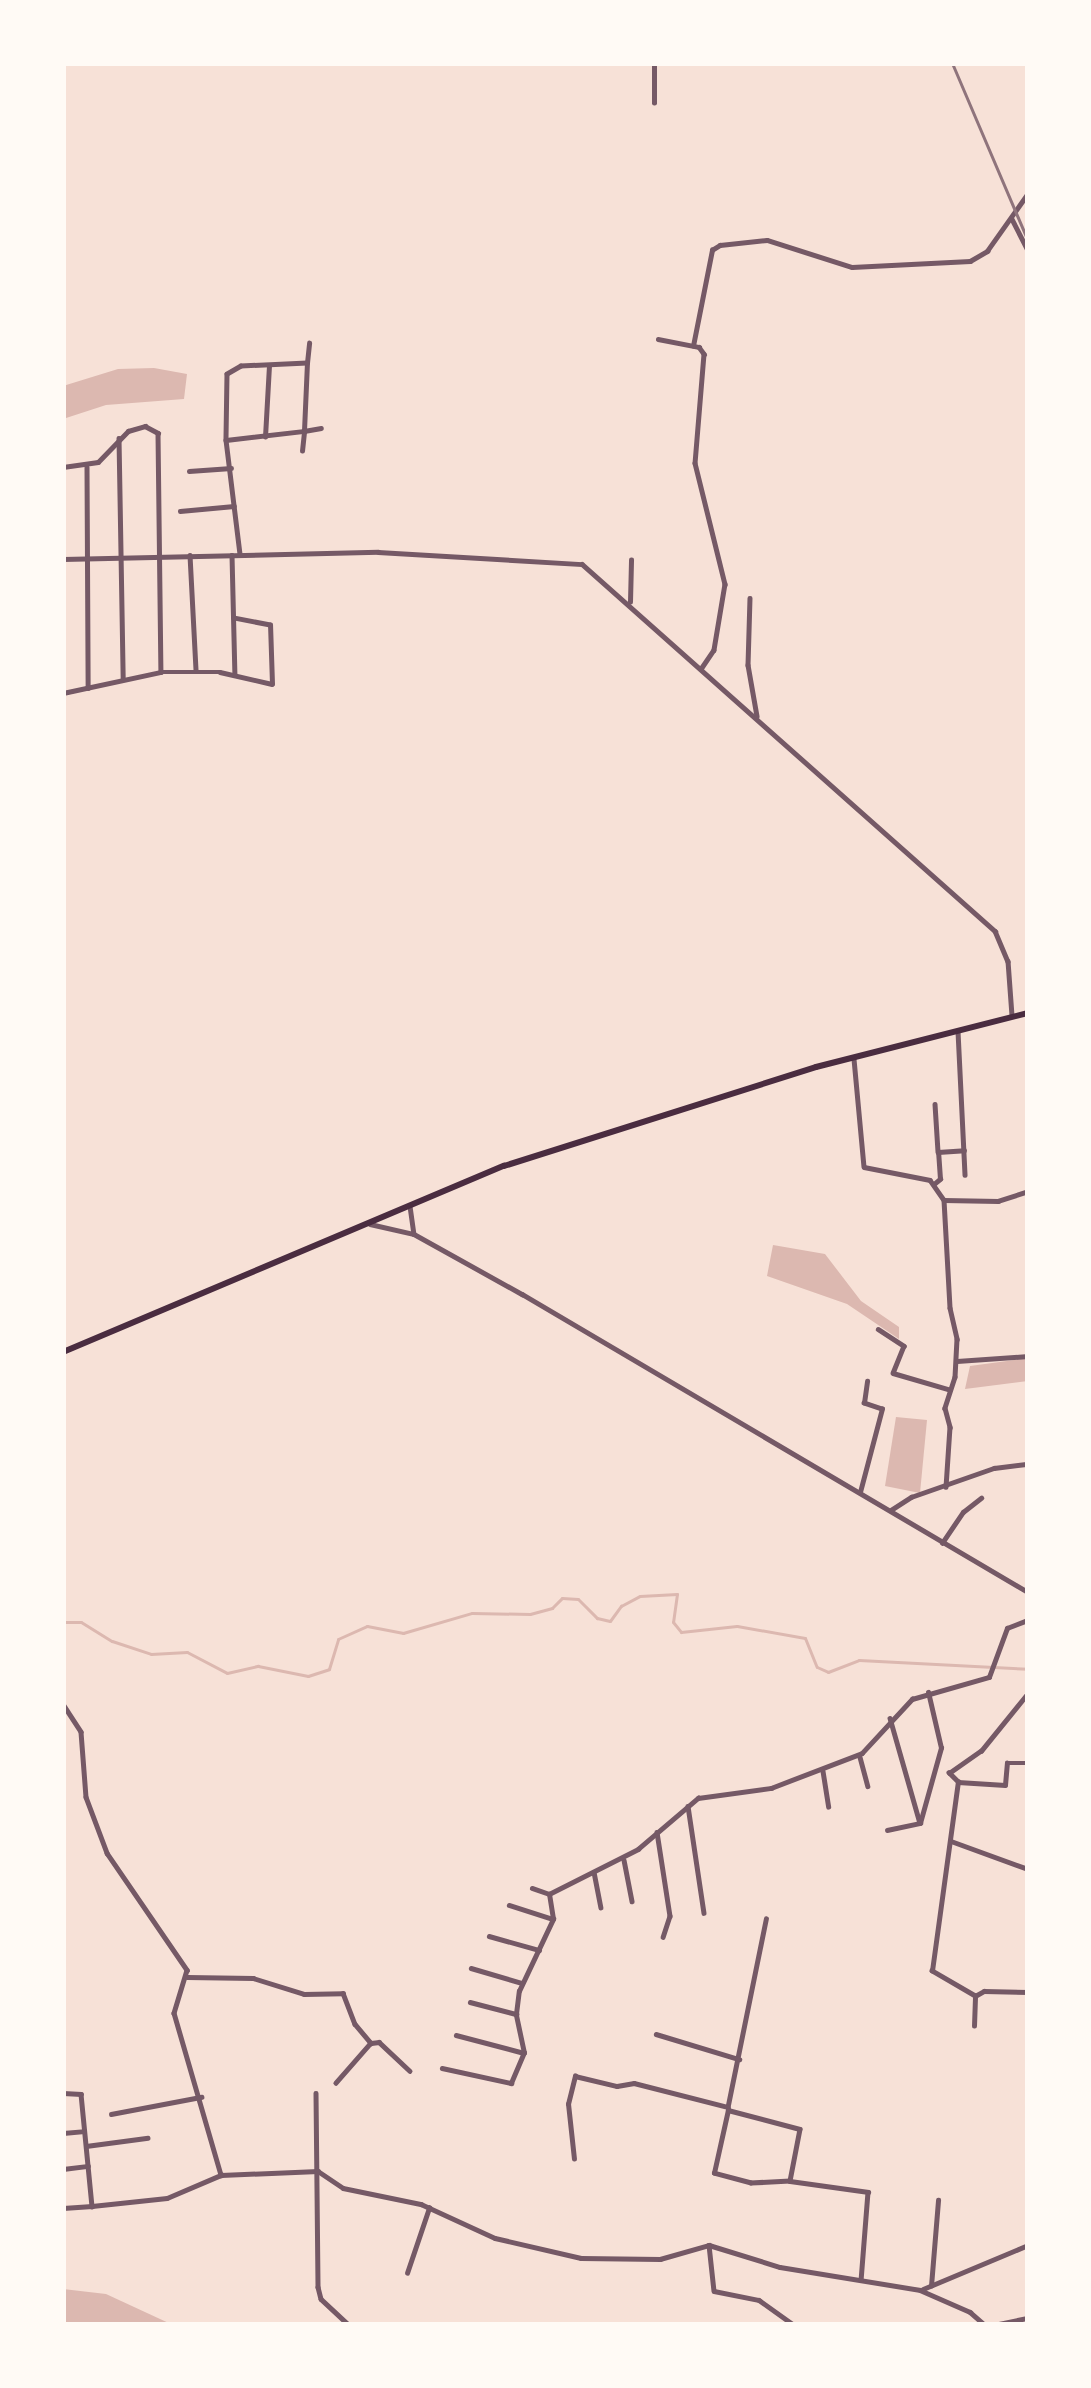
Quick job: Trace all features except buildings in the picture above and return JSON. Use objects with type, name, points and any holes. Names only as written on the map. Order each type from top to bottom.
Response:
[{"type":"main road","points":[[63,1352],[365,1223],[576,1141],[854,1057],[1028,1013]]},
{"type":"street","points":[[654,63],[654,103]]},
{"type":"street","points":[[693,346],[712,250],[720,245],[766,240],[852,267],[970,261],[987,251],[1028,193]]},
{"type":"street","points":[[1010,216],[1028,251]]},
{"type":"street","points":[[658,339],[693,346],[704,354],[695,463],[701,506],[725,580],[718,638],[702,668]]},
{"type":"street","points":[[302,452],[310,343]]},
{"type":"street","points":[[236,675],[236,554],[226,440],[227,374],[241,366],[307,363]]},
{"type":"street","points":[[265,437],[269,366]]},
{"type":"street","points":[[63,467],[87,467],[118,438],[145,426],[158,434],[161,672]]},
{"type":"street","points":[[226,440],[321,428]]},
{"type":"street","points":[[118,438],[123,680]]},
{"type":"street","points":[[87,467],[88,688]]},
{"type":"street","points":[[189,471],[231,468]]},
{"type":"street","points":[[180,511],[234,506]]},
{"type":"street","points":[[63,559],[378,552],[573,560],[630,602],[995,931],[1007,961],[1012,1016]]},
{"type":"street","points":[[190,555],[196,671]]},
{"type":"street","points":[[630,602],[631,560]]},
{"type":"street","points":[[750,598],[748,665],[757,716]]},
{"type":"street","points":[[63,692],[161,672],[236,675],[272,684],[270,625],[234,618]]},
{"type":"street","points":[[958,1031],[965,1175]]},
{"type":"street","points":[[854,1057],[864,1167],[934,1184]]},
{"type":"street","points":[[935,1104],[940,1177],[934,1192],[944,1200],[998,1201],[1028,1191]]},
{"type":"street","points":[[938,1152],[964,1150]]},
{"type":"street","points":[[944,1200],[957,1361],[948,1389],[946,1487]]},
{"type":"street","points":[[410,1206],[415,1234]]},
{"type":"street","points":[[365,1223],[415,1234],[1028,1592]]},
{"type":"street","points":[[878,1329],[904,1345],[893,1373],[948,1389]]},
{"type":"street","points":[[957,1361],[1028,1356]]},
{"type":"street","points":[[860,1492],[882,1409],[863,1403],[867,1381]]},
{"type":"street","points":[[891,1510],[994,1468],[1028,1464]]},
{"type":"street","points":[[941,1544],[963,1512],[981,1498]]},
{"type":"street","points":[[532,1888],[549,1894],[623,1857],[688,1803],[770,1788],[859,1755],[890,1718],[928,1692],[981,1682],[992,1672],[1006,1628],[1028,1619]]},
{"type":"street","points":[[920,1822],[940,1748],[928,1692]]},
{"type":"street","points":[[976,1996],[932,1974],[958,1782],[950,1772],[981,1751],[1028,1693]]},
{"type":"street","points":[[63,1704],[81,1732],[86,1797],[107,1852],[135,1901],[178,1953],[188,1977],[174,2013],[221,2175]]},
{"type":"street","points":[[890,1718],[920,1822]]},
{"type":"street","points":[[859,1755],[868,1786]]},
{"type":"street","points":[[958,1782],[1005,1785],[1007,1763],[1028,1763]]},
{"type":"street","points":[[822,1769],[829,1807]]},
{"type":"street","points":[[688,1803],[704,1913]]},
{"type":"street","points":[[886,1830],[920,1822]]},
{"type":"street","points":[[657,1832],[670,1916],[663,1937]]},
{"type":"street","points":[[951,1841],[1028,1869]]},
{"type":"street","points":[[623,1857],[632,1901]]},
{"type":"street","points":[[594,1872],[601,1907]]},
{"type":"street","points":[[442,2068],[507,2084],[524,2054],[517,2014],[522,1983],[553,1919],[549,1894]]},
{"type":"street","points":[[509,1905],[553,1919]]},
{"type":"street","points":[[766,1919],[714,2173],[753,2183],[790,2181],[868,2192],[861,2281]]},
{"type":"street","points":[[489,1936],[539,1950]]},
{"type":"street","points":[[471,1968],[522,1983]]},
{"type":"street","points":[[188,1977],[253,1978],[304,1994],[343,1993],[355,2024],[371,2043]]},
{"type":"street","points":[[976,1996],[984,1991],[1028,1992]]},
{"type":"street","points":[[974,2026],[976,1996]]},
{"type":"street","points":[[470,2002],[517,2014]]},
{"type":"street","points":[[656,2034],[739,2059]]},
{"type":"street","points":[[456,2035],[524,2054]]},
{"type":"street","points":[[336,2083],[371,2043],[379,2042],[410,2071]]},
{"type":"street","points":[[574,2159],[568,2104],[575,2076],[616,2086],[634,2083],[800,2129],[790,2181]]},
{"type":"street","points":[[63,2093],[81,2094],[92,2206]]},
{"type":"street","points":[[316,2093],[319,2294],[349,2325]]},
{"type":"street","points":[[111,2114],[201,2097]]},
{"type":"street","points":[[63,2133],[84,2131]]},
{"type":"street","points":[[86,2146],[147,2138]]},
{"type":"street","points":[[63,2169],[88,2166]]},
{"type":"street","points":[[63,2208],[166,2198],[221,2175],[318,2171],[343,2188],[429,2207],[495,2238],[581,2258],[660,2259],[709,2245],[780,2267],[920,2290],[985,2325]]},
{"type":"street","points":[[932,2286],[938,2200]]},
{"type":"street","points":[[407,2273],[429,2207]]},
{"type":"street","points":[[709,2245],[713,2291],[759,2300],[794,2325]]},
{"type":"street","points":[[920,2290],[1028,2246]]},
{"type":"street","points":[[994,2325],[1028,2318]]},
{"type":"shaded area","points":[[118,369],[187,374],[184,399],[106,405],[63,419],[63,386]]},
{"type":"shaded area","points":[[773,1245],[825,1254],[861,1301],[899,1327],[899,1339],[847,1304],[767,1276]]},
{"type":"shaded area","points":[[1028,1358],[1028,1381],[965,1389],[970,1366]]},
{"type":"shaded area","points":[[896,1417],[927,1420],[920,1493],[885,1486]]},
{"type":"shaded area","points":[[63,2289],[106,2294],[173,2325],[63,2325]]},
{"type":"waterway","points":[[63,1622],[81,1622],[112,1641],[151,1654],[187,1652],[227,1673],[258,1666],[308,1676],[329,1669],[338,1639],[367,1626],[403,1633],[472,1613],[530,1614],[552,1608],[562,1598],[578,1599],[597,1618],[610,1621],[621,1606],[640,1596],[677,1594],[673,1622],[681,1632],[737,1626],[805,1638],[817,1667],[828,1672],[859,1660],[1028,1669]]},
{"type":"railway","points":[[952,63],[1028,241]]}]
